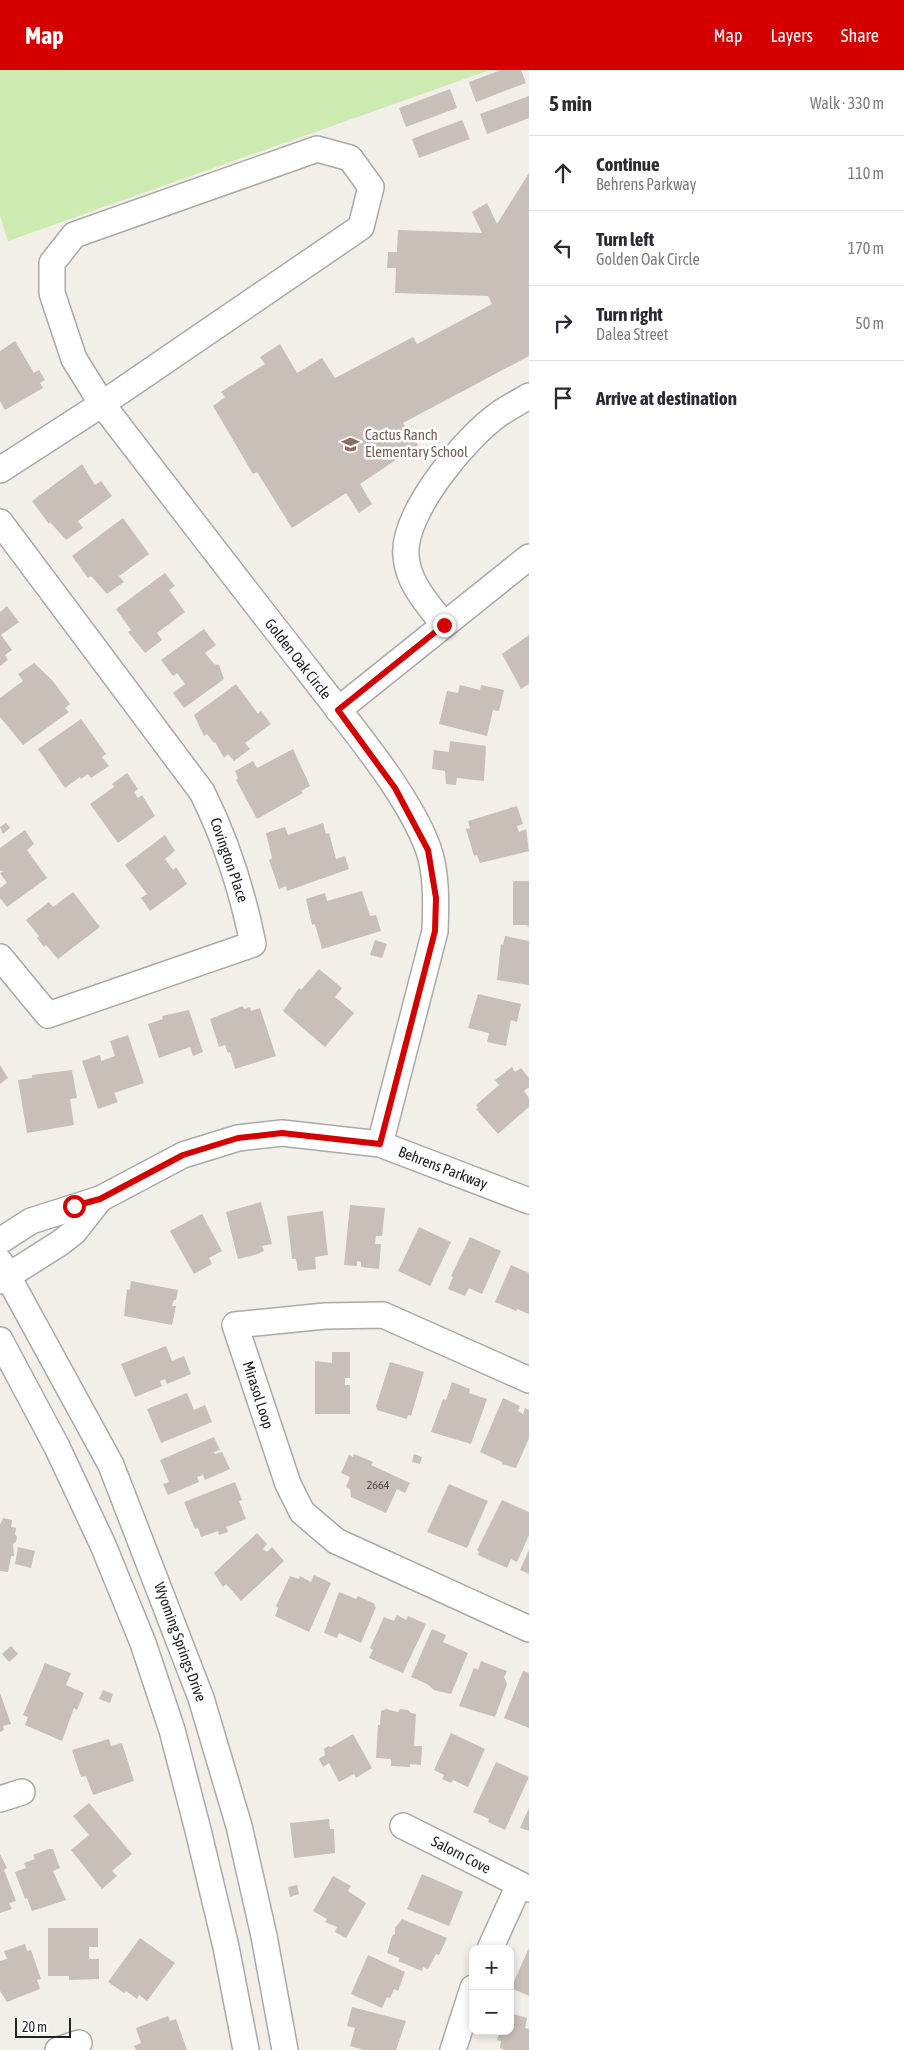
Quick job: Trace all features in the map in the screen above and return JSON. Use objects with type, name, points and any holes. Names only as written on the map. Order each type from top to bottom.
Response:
[{"type":"street","name":"Golden Oak Circle","points":[[102,404],[361,227],[371,187],[350,158],[317,149],[74,235],[52,262],[52,292],[74,359],[102,404],[338,710],[395,788],[428,850],[436,898],[435,931],[380,1144]]},
{"type":"street","points":[[444,625],[419,594],[411,577],[406,556],[409,532],[422,504],[444,471],[470,439],[499,414],[529,396]]},
{"type":"street","points":[[0,470],[102,404]]},
{"type":"street","name":"Covington Place","points":[[0,522],[202,792],[223,834],[243,896],[253,944],[48,1015],[0,957]]},
{"type":"street","points":[[338,710],[529,558]]},
{"type":"street","name":"Behrens Parkway","points":[[0,1242],[31,1221],[100,1199],[183,1155],[238,1138],[282,1133],[380,1144],[529,1201]]},
{"type":"street","name":"Behrens Parkway","points":[[3,1273],[60,1243],[74,1232],[100,1199]]},
{"type":"street","name":"Wyoming Springs Drive","points":[[3,1273],[111,1465],[201,1698],[240,1826],[264,1936],[285,2050]]},
{"type":"street","name":"Mirasol Loop","points":[[529,1380],[382,1315],[325,1316],[235,1325],[288,1484],[302,1512],[336,1541],[529,1628]]},
{"type":"street","points":[[0,1340],[57,1447],[103,1545],[143,1643],[172,1730],[198,1830],[226,1947],[246,2050]]},
{"type":"street","name":"Salorn Cove","points":[[404,1826],[524,1887]]},
{"type":"street","points":[[492,1945],[524,1887]]},
{"type":"street","points":[[453,2050],[472,1990]]},
{"type":"green space","points":[[0,70],[490,70],[8,241],[0,216]]},
{"type":"building","points":[[501,70],[521,70],[526,83],[476,102],[469,82]]},
{"type":"building","points":[[450,89],[457,108],[406,127],[399,108]]},
{"type":"building","points":[[529,96],[529,118],[487,134],[480,114]]},
{"type":"building","points":[[462,120],[470,139],[419,158],[412,139]]},
{"type":"building","points":[[529,173],[529,356],[403,423],[418,445],[360,484],[372,504],[359,513],[346,493],[292,528],[257,472],[253,474],[213,406],[225,397],[221,392],[265,364],[260,357],[280,344],[297,373],[322,358],[335,378],[413,337],[417,344],[492,304],[488,296],[395,293],[396,268],[387,268],[388,252],[397,252],[398,230],[482,233],[472,212],[487,203],[497,224]]},
{"type":"building","points":[[15,341],[34,373],[39,370],[45,380],[40,383],[43,388],[5,410],[0,401],[0,351]]},
{"type":"building","points":[[82,464],[95,485],[101,481],[112,496],[78,521],[83,528],[66,540],[50,522],[49,524],[32,501]]},
{"type":"building","points":[[123,518],[149,554],[119,576],[124,582],[107,594],[91,576],[88,578],[72,556]]},
{"type":"building","points":[[165,573],[175,586],[169,590],[185,612],[157,633],[162,640],[145,653],[128,632],[131,630],[116,609]]},
{"type":"building","points":[[7,606],[19,622],[1,635],[12,650],[5,655],[8,660],[0,666],[0,612]]},
{"type":"building","points":[[204,629],[216,645],[205,653],[214,664],[219,665],[224,679],[184,708],[173,693],[185,684],[177,673],[173,676],[161,660]]},
{"type":"building","points":[[529,635],[529,684],[521,689],[502,654]]},
{"type":"building","points":[[34,663],[52,680],[70,704],[65,708],[69,712],[23,745],[0,717],[0,698],[23,681],[18,674]]},
{"type":"building","points":[[236,684],[258,714],[261,711],[271,724],[245,743],[250,749],[234,761],[228,754],[224,758],[215,742],[207,734],[204,736],[194,715]]},
{"type":"building","points":[[460,685],[480,690],[481,685],[504,690],[499,711],[493,710],[487,736],[439,724],[447,691],[458,693]]},
{"type":"building","points":[[81,719],[106,754],[102,757],[109,766],[91,778],[88,774],[81,779],[80,777],[65,788],[38,749]]},
{"type":"building","points":[[450,741],[486,746],[484,781],[457,778],[456,785],[446,784],[445,771],[432,769],[434,750],[449,752]]},
{"type":"building","points":[[293,749],[310,786],[301,791],[303,793],[257,819],[236,780],[238,778],[235,771],[253,761],[257,768]]},
{"type":"building","points":[[127,773],[138,789],[134,792],[138,798],[142,795],[155,816],[118,843],[90,804],[114,787],[112,784]]},
{"type":"building","points":[[517,806],[523,824],[517,826],[519,832],[526,829],[529,851],[480,863],[477,855],[474,856],[466,829],[470,828],[468,821]]},
{"type":"building","points":[[6,823],[10,828],[3,834],[0,827]]},
{"type":"building","points":[[323,823],[326,834],[329,833],[336,859],[345,856],[349,869],[287,891],[286,886],[279,889],[269,860],[272,858],[266,833],[285,827],[288,835]]},
{"type":"building","points":[[25,830],[34,844],[27,850],[47,878],[7,907],[0,898],[0,888],[7,883],[0,873],[4,871],[0,871],[0,848]]},
{"type":"building","points":[[165,835],[175,851],[165,859],[173,870],[176,867],[187,884],[150,911],[141,898],[147,894],[125,865]]},
{"type":"building","points":[[513,881],[529,881],[529,927],[527,925],[513,925]]},
{"type":"building","points":[[362,891],[370,916],[376,915],[381,931],[322,949],[315,924],[312,925],[306,899],[325,893],[327,901]]},
{"type":"building","points":[[73,892],[100,927],[58,959],[46,945],[44,947],[37,938],[39,936],[26,920],[49,902],[53,907]]},
{"type":"building","points":[[505,936],[529,941],[529,985],[497,980],[501,944],[503,945]]},
{"type":"building","points":[[375,940],[387,944],[382,958],[370,955]]},
{"type":"building","points":[[319,969],[342,988],[335,997],[354,1013],[325,1047],[283,1011],[299,988],[301,990]]},
{"type":"building","points":[[478,994],[521,1004],[517,1022],[511,1020],[506,1046],[487,1042],[489,1033],[468,1028]]},
{"type":"building","points":[[243,1006],[244,1009],[250,1007],[251,1011],[260,1008],[276,1056],[235,1069],[230,1052],[228,1053],[225,1045],[219,1047],[210,1019]]},
{"type":"building","points":[[189,1010],[203,1052],[193,1056],[190,1047],[159,1058],[148,1024],[163,1019],[162,1016]]},
{"type":"building","points":[[128,1035],[144,1083],[114,1093],[118,1102],[98,1109],[82,1061],[100,1055],[101,1061],[115,1056],[110,1041]]},
{"type":"building","points":[[0,1065],[8,1078],[0,1084]]},
{"type":"building","points":[[512,1067],[515,1072],[521,1068],[529,1078],[529,1087],[524,1091],[529,1098],[529,1107],[498,1134],[476,1109],[478,1108],[476,1105],[499,1085],[495,1080]]},
{"type":"building","points":[[72,1070],[77,1098],[70,1099],[74,1125],[27,1133],[18,1080],[32,1078],[32,1075]]},
{"type":"building","points":[[261,1202],[272,1244],[262,1246],[264,1251],[258,1254],[238,1259],[226,1212]]},
{"type":"building","points":[[350,1205],[385,1208],[382,1236],[376,1236],[375,1244],[381,1244],[379,1269],[361,1267],[361,1262],[357,1261],[357,1266],[344,1265]]},
{"type":"building","points":[[323,1211],[328,1255],[315,1257],[316,1269],[298,1271],[296,1259],[292,1259],[287,1216]]},
{"type":"building","points":[[202,1214],[222,1251],[209,1258],[212,1264],[194,1274],[170,1231]]},
{"type":"building","points":[[419,1227],[451,1242],[430,1286],[398,1271]]},
{"type":"building","points":[[470,1237],[501,1251],[482,1294],[469,1288],[465,1296],[448,1289],[453,1277],[451,1276]]},
{"type":"building","points":[[511,1265],[529,1273],[529,1314],[495,1302]]},
{"type":"building","points":[[131,1281],[178,1290],[176,1300],[174,1300],[172,1306],[176,1306],[172,1325],[124,1316],[127,1289],[130,1290]]},
{"type":"building","points":[[166,1346],[172,1361],[184,1356],[191,1374],[167,1384],[165,1379],[160,1381],[162,1386],[135,1397],[121,1364]]},
{"type":"building","points":[[332,1352],[350,1352],[350,1378],[345,1378],[345,1385],[350,1385],[350,1414],[315,1414],[315,1361],[332,1363]]},
{"type":"building","points":[[390,1362],[424,1372],[411,1416],[408,1415],[407,1419],[377,1410],[376,1406]]},
{"type":"building","points":[[452,1382],[470,1389],[469,1393],[487,1399],[471,1444],[431,1432],[443,1399],[446,1400]]},
{"type":"building","points":[[187,1393],[194,1410],[205,1405],[212,1422],[161,1443],[147,1409]]},
{"type":"building","points":[[503,1398],[520,1406],[518,1411],[523,1414],[525,1408],[529,1410],[529,1438],[516,1468],[502,1464],[502,1462],[480,1452]]},
{"type":"building","points":[[214,1437],[220,1450],[214,1452],[215,1454],[222,1452],[230,1469],[205,1480],[203,1475],[197,1477],[199,1482],[168,1495],[163,1484],[169,1482],[160,1460]]},
{"type":"building","points":[[354,1454],[373,1462],[371,1465],[410,1483],[405,1493],[397,1489],[386,1513],[351,1497],[350,1489],[346,1487],[350,1477],[341,1473],[349,1455],[353,1457]]},
{"type":"building","points":[[414,1454],[422,1457],[420,1464],[412,1462]]},
{"type":"building","points":[[235,1482],[242,1500],[239,1501],[246,1519],[226,1527],[228,1532],[219,1535],[218,1531],[201,1537],[198,1528],[195,1529],[184,1502]]},
{"type":"building","points":[[449,1484],[488,1501],[467,1548],[427,1532]]},
{"type":"building","points":[[502,1500],[529,1512],[529,1535],[517,1562],[511,1559],[507,1568],[478,1555],[479,1552],[477,1550]]},
{"type":"building","points":[[3,1518],[12,1520],[11,1527],[16,1528],[15,1534],[17,1537],[16,1542],[13,1544],[14,1556],[11,1556],[8,1572],[0,1571],[0,1525]]},
{"type":"building","points":[[257,1533],[267,1544],[263,1549],[267,1552],[272,1547],[284,1561],[241,1601],[226,1584],[223,1587],[214,1573]]},
{"type":"building","points":[[18,1547],[35,1551],[31,1568],[15,1564]]},
{"type":"building","points":[[529,1550],[529,1574],[520,1570]]},
{"type":"building","points":[[314,1575],[331,1583],[309,1632],[275,1616],[278,1608],[276,1606],[290,1576],[299,1579],[300,1576],[311,1582]]},
{"type":"building","points":[[339,1592],[356,1599],[358,1596],[375,1604],[374,1606],[376,1607],[361,1643],[339,1633],[337,1638],[324,1633]]},
{"type":"building","points":[[397,1615],[406,1620],[408,1616],[426,1624],[403,1673],[369,1658],[373,1650],[370,1648],[384,1617],[394,1621]]},
{"type":"building","points":[[432,1629],[446,1635],[443,1642],[468,1653],[451,1694],[434,1690],[427,1684],[411,1677]]},
{"type":"building","points":[[11,1646],[18,1654],[9,1662],[2,1654]]},
{"type":"building","points":[[481,1661],[507,1671],[504,1677],[507,1684],[495,1717],[459,1706],[474,1668],[478,1670]]},
{"type":"building","points":[[45,1663],[71,1673],[66,1685],[84,1693],[77,1710],[74,1708],[62,1741],[25,1725],[28,1717],[23,1715]]},
{"type":"building","points":[[523,1671],[529,1673],[529,1728],[504,1718]]},
{"type":"building","points":[[103,1690],[113,1694],[110,1703],[99,1699]]},
{"type":"building","points":[[0,1693],[11,1724],[3,1726],[4,1730],[0,1732]]},
{"type":"building","points":[[386,1709],[398,1712],[400,1709],[408,1710],[416,1714],[414,1746],[422,1746],[421,1765],[410,1764],[410,1767],[391,1766],[391,1759],[376,1758],[378,1725],[380,1725],[381,1711]]},
{"type":"building","points":[[451,1733],[485,1749],[468,1787],[453,1780],[451,1783],[442,1779],[444,1775],[434,1770]]},
{"type":"building","points":[[353,1734],[372,1768],[356,1778],[354,1774],[339,1782],[329,1763],[323,1767],[319,1759],[325,1755],[324,1749],[328,1746],[331,1747]]},
{"type":"building","points":[[109,1739],[111,1746],[122,1743],[134,1781],[93,1795],[86,1776],[81,1777],[72,1750]]},
{"type":"building","points":[[496,1762],[529,1777],[505,1830],[488,1822],[489,1819],[473,1812]]},
{"type":"building","points":[[89,1803],[132,1854],[112,1871],[117,1876],[102,1889],[71,1850],[89,1835],[73,1816]]},
{"type":"building","points":[[529,1808],[529,1831],[520,1828]]},
{"type":"building","points":[[329,1819],[330,1829],[334,1829],[335,1853],[294,1858],[290,1823]]},
{"type":"building","points":[[53,1849],[60,1868],[53,1871],[66,1900],[32,1911],[27,1898],[25,1899],[15,1872],[26,1868],[24,1863],[35,1859],[33,1855]]},
{"type":"building","points":[[0,1854],[7,1868],[4,1870],[16,1901],[9,1903],[12,1909],[0,1913]]},
{"type":"building","points":[[422,1874],[463,1892],[449,1926],[407,1909]]},
{"type":"building","points":[[333,1876],[351,1886],[348,1891],[366,1903],[346,1938],[335,1932],[337,1927],[325,1922],[327,1919],[313,1911]]},
{"type":"building","points":[[297,1885],[299,1894],[290,1897],[288,1887]]},
{"type":"building","points":[[402,1919],[447,1938],[439,1955],[436,1954],[428,1969],[423,1967],[422,1971],[398,1961],[400,1958],[387,1953],[392,1936],[395,1934],[395,1928]]},
{"type":"building","points":[[48,1928],[98,1928],[98,1947],[89,1947],[89,1959],[99,1959],[99,1979],[69,1980],[69,1976],[48,1976]]},
{"type":"building","points":[[140,1938],[175,1963],[147,2001],[139,1995],[137,1999],[126,1991],[124,1993],[108,1982]]},
{"type":"building","points":[[25,1944],[27,1951],[31,1950],[41,1979],[37,1980],[40,1989],[7,2002],[0,1991],[0,1961],[7,1959],[4,1951]]},
{"type":"building","points":[[529,1948],[529,1996],[514,1989],[514,1981]]},
{"type":"building","points":[[368,1955],[405,1972],[398,1991],[394,1989],[390,1998],[387,1997],[382,2008],[351,1994]]},
{"type":"building","points":[[352,2007],[406,2021],[396,2050],[364,2050],[350,2046],[355,2028],[347,2026]]},
{"type":"building","points":[[514,2014],[527,2018],[525,2028],[529,2029],[529,2050],[505,2050],[500,2048],[501,2041],[497,2040],[499,2035],[514,2035]]},
{"type":"building","points":[[168,2016],[170,2021],[176,2019],[187,2050],[136,2050],[134,2046],[141,2043],[136,2028]]},
{"type":"place","name":"Cactus Ranch Elementary School","points":[[351,444]]},
{"type":"route","points":[[74,1206],[100,1199],[183,1155],[238,1138],[282,1133],[380,1144],[435,931],[436,898],[428,850],[420,832],[395,788],[338,710],[444,625]]}]
